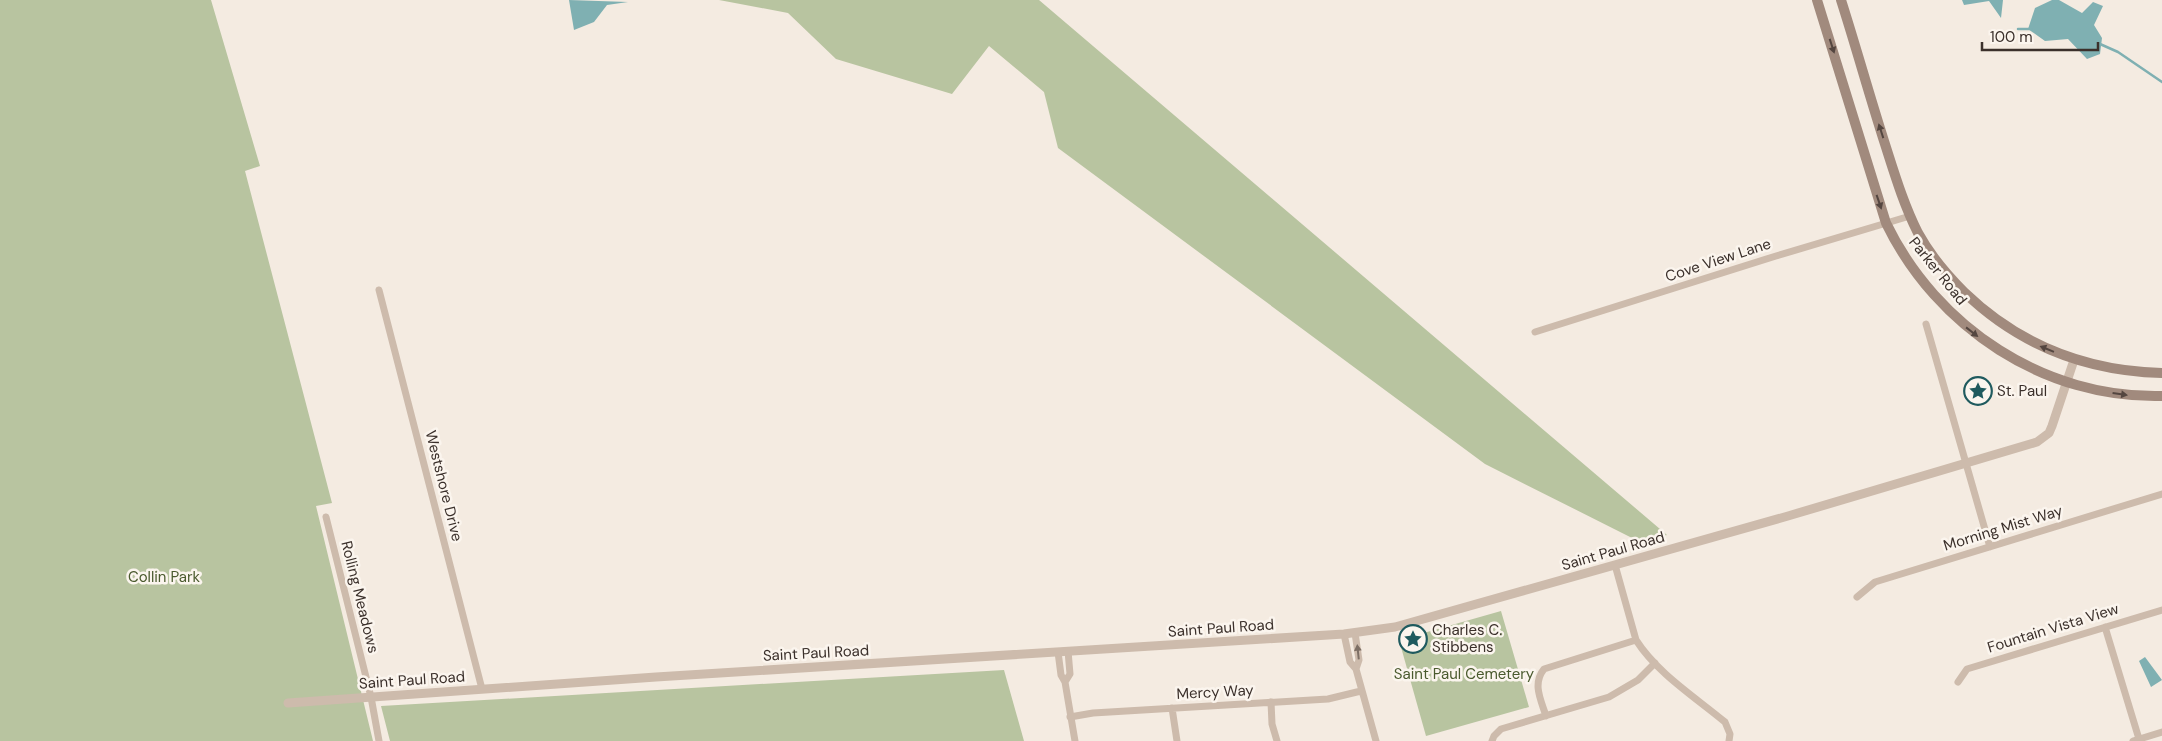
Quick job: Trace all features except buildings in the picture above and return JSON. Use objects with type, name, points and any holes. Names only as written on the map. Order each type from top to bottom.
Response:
[{"type":"main road","name":"Parker Road","points":[[1817,0],[1886,223],[1897,245],[1913,268],[1963,324],[1985,342],[2022,364],[2067,383],[2121,394],[2162,396]]},
{"type":"main road","name":"Parker Road","points":[[1841,0],[1896,178],[1919,235],[1937,262],[1976,303],[2002,324],[2036,345],[2074,360],[2115,369],[2162,373]]},
{"type":"street","name":"Cove View Lane","points":[[1535,332],[1910,216]]},
{"type":"street","name":"Westshore Drive","points":[[379,290],[482,689]]},
{"type":"street","points":[[1926,324],[1990,547]]},
{"type":"street","name":"Saint Paul Road","points":[[288,703],[1344,634],[1408,624],[1965,464],[2043,439],[2052,426],[2074,360]]},
{"type":"street","name":"Morning Mist Way","points":[[1857,597],[1875,582],[2162,494]]},
{"type":"street","name":"Rolling Meadows","points":[[326,518],[371,697],[379,741]]},
{"type":"street","points":[[1615,565],[1636,640],[1655,663],[1725,722],[1730,734],[1729,741]]},
{"type":"street","name":"Fountain Vista View","points":[[1958,682],[1966,669],[2162,610]]},
{"type":"street","points":[[2105,627],[2136,740],[2162,732]]},
{"type":"street","points":[[1356,633],[1359,660],[1356,669]]},
{"type":"street","points":[[1344,634],[1350,662],[1356,669],[1376,741]]},
{"type":"street","points":[[1546,716],[1537,687],[1538,680],[1544,669],[1636,640]]},
{"type":"street","points":[[1058,652],[1075,741]]},
{"type":"street","points":[[1065,682],[1070,674],[1068,652]]},
{"type":"street","points":[[1492,741],[1494,736],[1501,730],[1616,694],[1638,680],[1655,663]]},
{"type":"street","name":"Mercy Way","points":[[1070,717],[1093,713],[1328,699],[1361,691]]},
{"type":"street","points":[[1271,702],[1272,724],[1277,741]]},
{"type":"street","points":[[1172,708],[1177,741]]},
{"type":"green space","name":"Collin Park","points":[[0,0],[211,0],[260,166],[245,171],[332,503],[316,506],[373,741],[0,741]]},
{"type":"green space","points":[[719,0],[1039,0],[1667,535],[1640,542],[1485,464],[1058,148],[1044,92],[989,46],[952,94],[836,59],[788,13]]},
{"type":"green space","name":"Saint Paul Cemetery","points":[[1501,611],[1529,707],[1426,736],[1399,640]]},
{"type":"green space","points":[[1004,670],[1024,741],[390,741],[381,706]]},
{"type":"water","points":[[569,0],[628,2],[607,5],[594,22],[574,30]]},
{"type":"water","points":[[1962,0],[2003,0],[2001,18],[1989,1],[1964,5]]},
{"type":"water","points":[[2052,0],[2059,0],[2082,13],[2093,2],[2103,6],[2094,25],[2102,38],[2100,54],[2087,59],[2068,39],[2045,41],[2028,29],[2035,8]]},
{"type":"water","points":[[2145,657],[2162,680],[2151,687],[2139,661]]},
{"type":"waterway","points":[[2018,29],[2031,29]]},
{"type":"waterway","points":[[2100,44],[2118,52],[2162,82]]},
{"type":"place","name":"St. Paul","points":[[1978,391]]},
{"type":"place","name":"Charles C. Stibbens","points":[[1413,639]]}]
